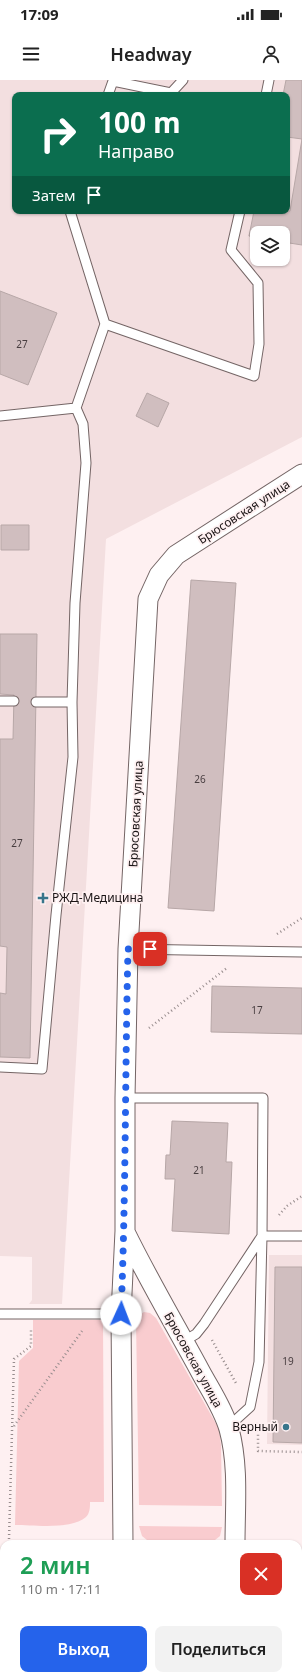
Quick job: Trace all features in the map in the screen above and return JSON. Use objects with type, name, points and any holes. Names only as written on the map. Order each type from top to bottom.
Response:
[{"type":"street","name":"Брюсовская улица","points":[[124,1540],[121,1314],[125,1231],[125,1098],[128,949],[148,599],[159,575],[176,555],[302,474]]},
{"type":"street","name":"Брюсовская улица","points":[[125,1231],[150,1282],[184,1341],[228,1427],[232,1444],[236,1488],[235,1540]]},
{"type":"lane","points":[[172,92],[183,80]]},
{"type":"lane","points":[[267,92],[269,80]]},
{"type":"lane","points":[[109,92],[113,81],[166,92]]},
{"type":"lane","points":[[0,1067],[42,1069],[72,757],[75,603],[86,463],[83,424],[76,408],[105,324],[71,214]]},
{"type":"lane","points":[[105,324],[254,376],[259,344],[258,282],[231,250],[239,214]]},
{"type":"lane","points":[[0,416],[76,408]]},
{"type":"lane","points":[[0,701],[14,701]]},
{"type":"lane","points":[[36,702],[72,702]]},
{"type":"lane","points":[[128,949],[302,952]]},
{"type":"lane","points":[[125,1098],[263,1098],[259,1362],[250,1407],[228,1427]]},
{"type":"lane","points":[[262,1236],[302,1236]]},
{"type":"lane","points":[[184,1341],[196,1334],[204,1324],[262,1236]]},
{"type":"lane","points":[[0,1314],[121,1314]]},
{"type":"path","points":[[148,1029],[250,951],[302,918]]},
{"type":"path","points":[[9,1539],[14,1359],[31,1346],[31,1314]]},
{"type":"path","points":[[13,1426],[94,1314]]},
{"type":"shaded area","name":"РЖД-Медицина","points":[[0,80],[302,80],[302,437],[106,539],[62,1304],[29,1304],[32,1300],[32,1257],[0,1256]]},
{"type":"shaded area","points":[[269,1255],[302,1255],[302,1445],[267,1444]]},
{"type":"shaded area","points":[[144,1312],[150,1313],[156,1318],[219,1429],[221,1445],[222,1506],[139,1505],[136,1321],[138,1316]]},
{"type":"shaded area","points":[[33,1320],[103,1320],[104,1502],[90,1502],[89,1512],[86,1517],[71,1524],[52,1526],[15,1525],[19,1361],[33,1348]]},
{"type":"shaded area","points":[[139,1526],[222,1527],[220,1536],[215,1540],[147,1540],[142,1536]]},
{"type":"building","points":[[286,80],[302,80],[302,139],[290,137],[290,92],[284,92]]},
{"type":"building","points":[[302,139],[302,245],[290,243],[290,226],[251,226],[253,214],[290,214]]},
{"type":"building","points":[[0,291],[57,313],[28,385],[0,374]]},
{"type":"building","points":[[147,393],[169,403],[158,427],[136,416]]},
{"type":"building","points":[[1,525],[29,525],[29,550],[1,550]]},
{"type":"building","points":[[191,580],[236,583],[214,911],[168,908]]},
{"type":"building","points":[[0,634],[37,634],[30,1058],[0,1057],[0,993],[6,994],[7,947],[0,946],[0,739],[13,739],[14,695],[0,694]]},
{"type":"building","points":[[212,986],[302,988],[302,1034],[211,1032]]},
{"type":"building","points":[[172,1121],[228,1123],[226,1162],[232,1162],[229,1234],[172,1231],[175,1179],[165,1179],[166,1155],[170,1155]]},
{"type":"building","points":[[275,1267],[302,1267],[302,1443],[273,1442]]},
{"type":"place","name":"РЖД-Медицина","points":[[43,898]]},
{"type":"place","name":"Верный","points":[[286,1427]]},
{"type":"route","points":[[121,1314],[125,1231],[125,1098],[128,949],[150,949]]}]
